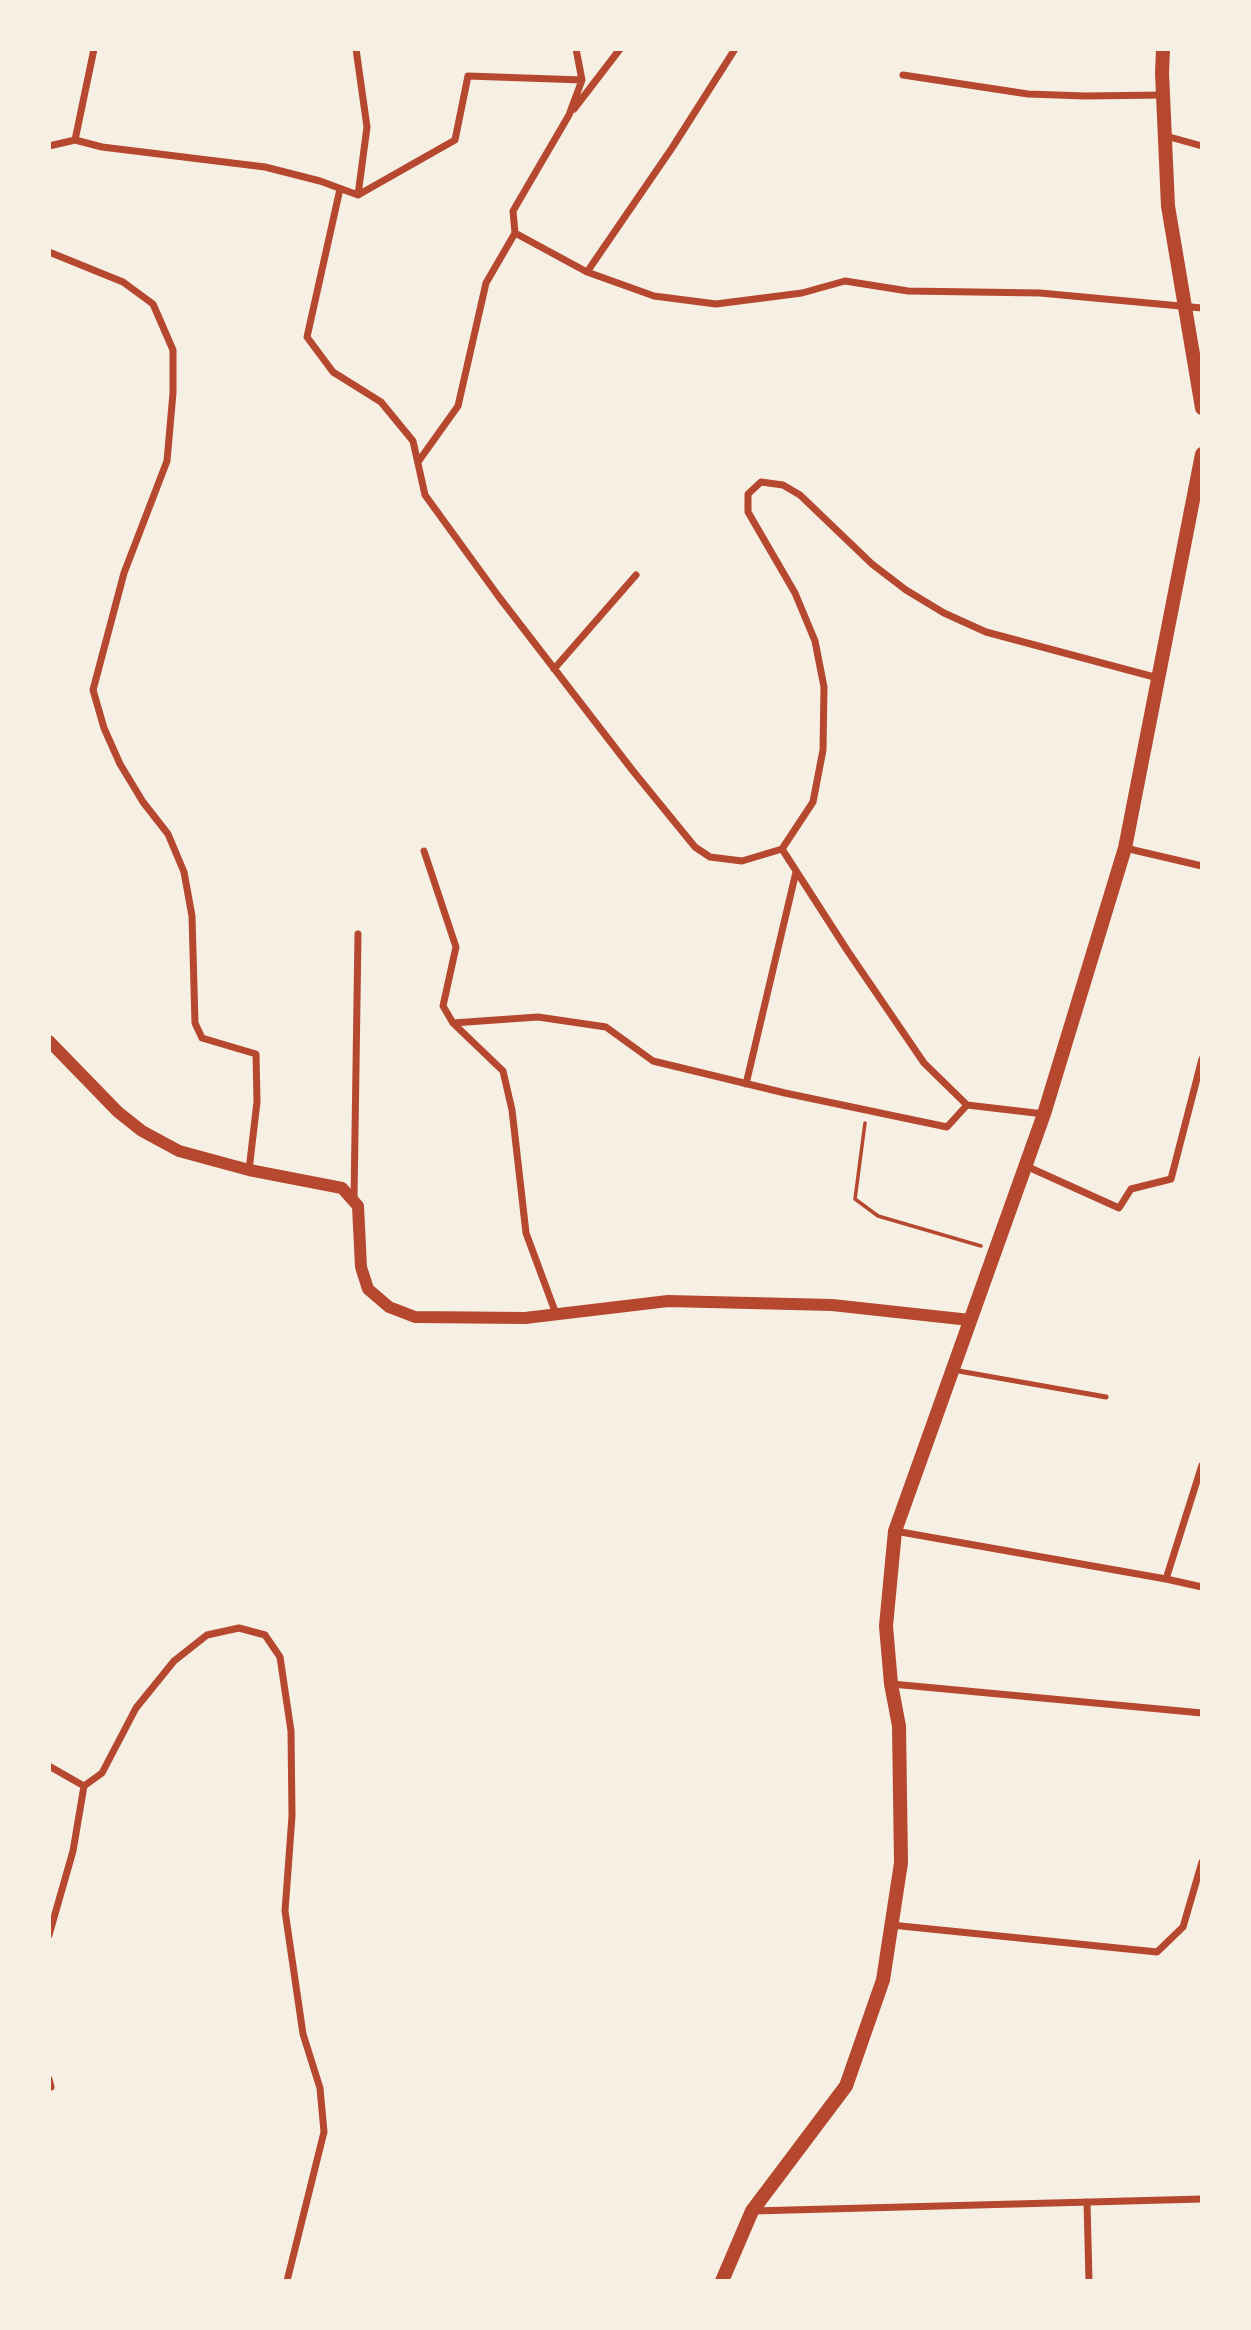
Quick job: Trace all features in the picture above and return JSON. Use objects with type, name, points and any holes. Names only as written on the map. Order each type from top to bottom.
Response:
[{"type":"main road","points":[[1163,49],[1168,206],[1202,408]]},
{"type":"main road","points":[[722,2281],[752,2211],[846,2086],[883,1980],[901,1863],[899,1726],[891,1684],[886,1626],[895,1531],[1044,1114],[1125,848],[1202,454]]},
{"type":"street","points":[[75,140],[94,49]]},
{"type":"street","points":[[356,49],[367,127],[358,195]]},
{"type":"street","points":[[569,115],[582,80],[576,49]]},
{"type":"street","points":[[418,462],[458,406],[486,284],[515,233],[513,211],[569,115],[620,49]]},
{"type":"street","points":[[587,272],[672,148],[735,49]]},
{"type":"street","points":[[903,75],[1028,94],[1163,95]]},
{"type":"street","points":[[49,146],[75,140],[102,147],[265,167],[358,195],[455,141],[468,76],[582,80]]},
{"type":"street","points":[[1165,136],[1202,146]]},
{"type":"street","points":[[340,189],[307,337],[333,372],[381,401],[413,441],[425,495],[633,771],[695,847],[710,857],[742,861],[782,849],[813,802],[823,750],[824,687],[815,641],[795,593],[748,512],[748,494],[761,482],[783,485],[800,495],[872,564],[906,590],[944,613],[986,632],[1158,678]]},
{"type":"street","points":[[515,233],[587,272],[654,296],[716,304],[802,293],[845,281],[908,291],[1040,293],[1202,308]]},
{"type":"street","points":[[49,252],[123,282],[153,304],[173,350],[173,393],[167,461],[124,573],[93,690],[104,728],[120,764],[143,803],[167,834],[184,872],[192,916],[195,1023],[202,1038],[256,1054],[257,1102],[250,1170]]},
{"type":"street","points":[[554,669],[636,575]]},
{"type":"street","points":[[1125,848],[1202,866]]},
{"type":"street","points":[[782,849],[846,950],[925,1063],[967,1105],[1044,1114]]},
{"type":"street","points":[[424,851],[456,947],[443,1006],[453,1023],[503,1071],[512,1110],[526,1233],[556,1314]]},
{"type":"street","points":[[746,1084],[796,872]]},
{"type":"street","points":[[354,1201],[358,934]]},
{"type":"street","points":[[453,1023],[538,1017],[606,1027],[653,1061],[947,1127],[967,1105]]},
{"type":"street","points":[[49,1041],[118,1112],[142,1131],[179,1151],[250,1170],[342,1188],[358,1206],[361,1267],[368,1289],[389,1307],[415,1317],[525,1318],[668,1301],[831,1305],[970,1320]]},
{"type":"street","points":[[1025,1166],[1119,1208],[1131,1189],[1171,1179],[1202,1059]]},
{"type":"street","points":[[1166,1579],[1202,1465]]},
{"type":"street","points":[[895,1531],[1202,1587]]},
{"type":"street","points":[[49,1935],[72,1851],[85,1786],[102,1773],[136,1708],[174,1661],[207,1635],[239,1628],[265,1635],[280,1657],[291,1731],[292,1816],[285,1911],[303,2034],[320,2088],[324,2132],[287,2281]]},
{"type":"street","points":[[891,1684],[1202,1713]]},
{"type":"street","points":[[49,1766],[85,1786]]},
{"type":"street","points":[[891,1925],[1157,1952],[1184,1927],[1202,1862]]},
{"type":"street","points":[[752,2211],[1202,2199]]},
{"type":"street","points":[[1087,2202],[1089,2281]]},
{"type":"lane","points":[[953,1370],[1106,1397]]},
{"type":"path","points":[[867,1110],[855,1199],[878,1216],[982,1246]]}]
